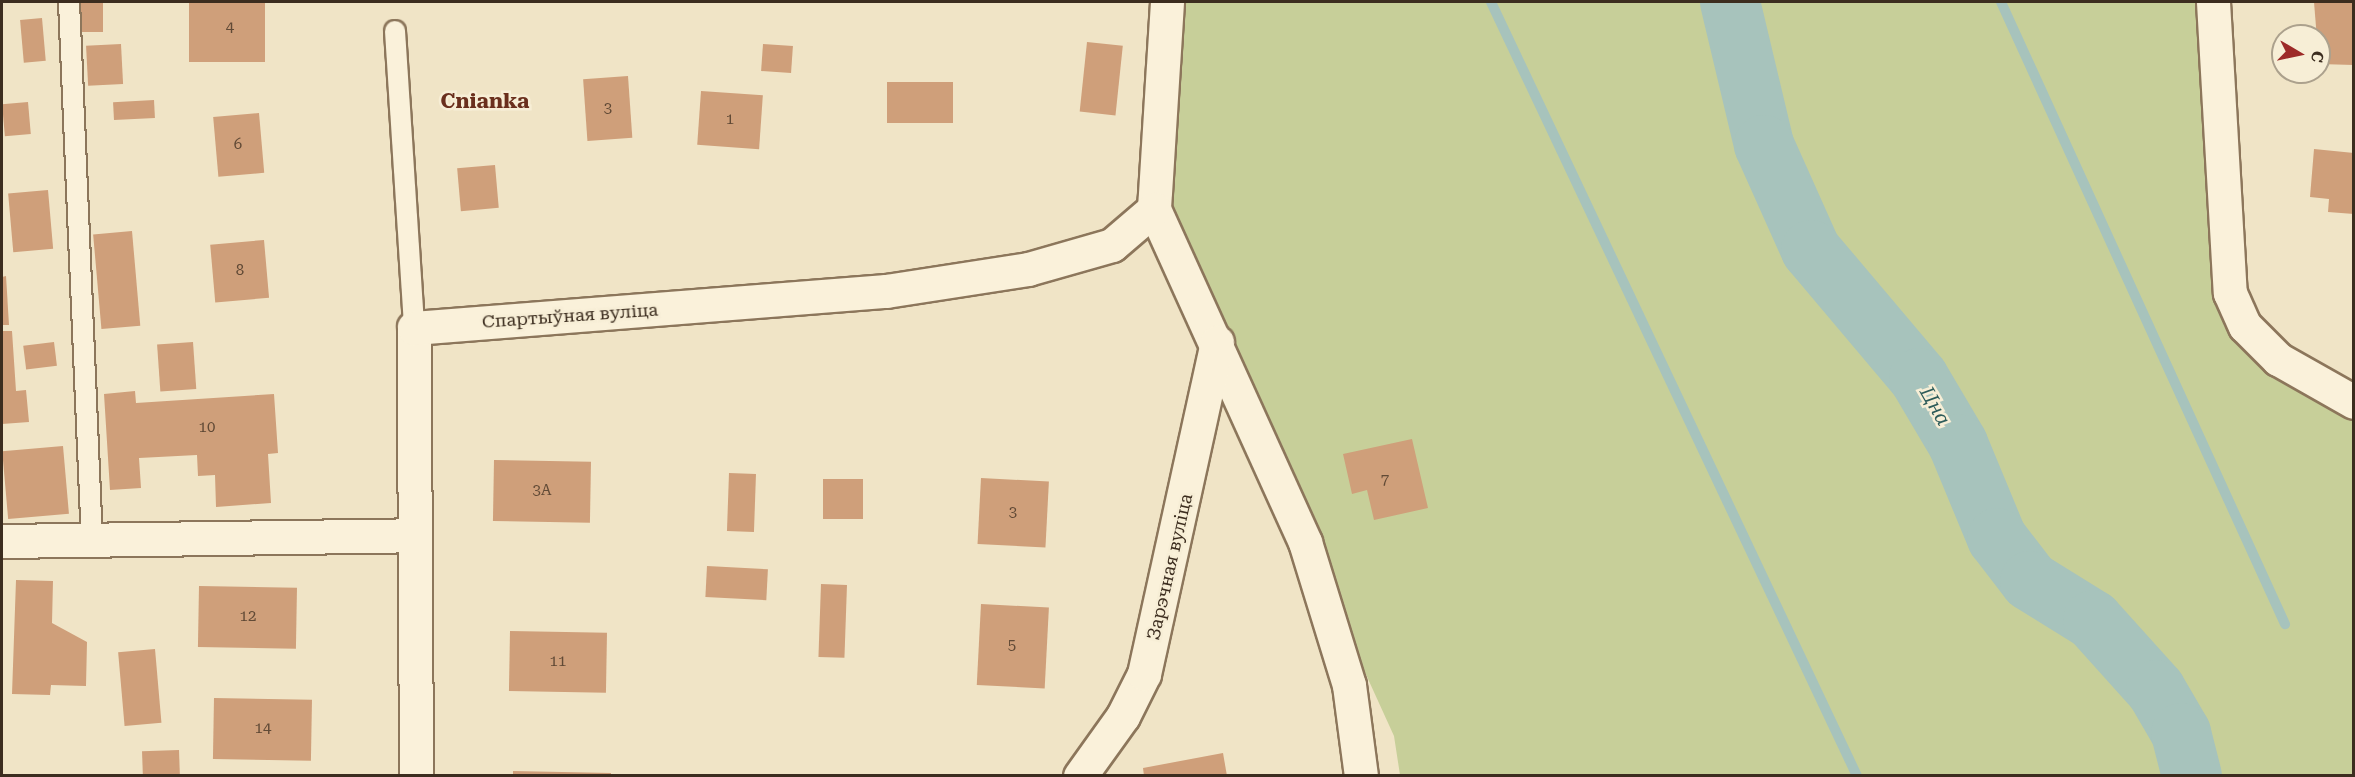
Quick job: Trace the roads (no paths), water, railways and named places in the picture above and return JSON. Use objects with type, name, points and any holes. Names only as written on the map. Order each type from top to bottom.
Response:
[{"type":"street","points":[[1167,2],[1154,209],[1217,342],[1305,542],[1349,685],[1361,776]]},
{"type":"street","points":[[2213,2],[2230,293],[2245,326],[2278,359],[2354,402]]},
{"type":"street","name":"Спартыўная вуліца","points":[[414,328],[886,291],[1016,271],[1112,245],[1154,209]]},
{"type":"street","points":[[414,328],[416,776]]},
{"type":"street","name":"Зарэчная вуліца","points":[[1080,776],[1123,716],[1144,674],[1217,342]]},
{"type":"street","points":[[2,541],[92,542],[415,535]]},
{"type":"lane","points":[[69,2],[92,542]]},
{"type":"lane","points":[[395,31],[414,328]]},
{"type":"waterway","points":[[1491,2],[1857,776]]},
{"type":"waterway","name":"Цна","points":[[1730,2],[1764,145],[1811,250],[1919,378],[1958,444],[1997,538],[2030,581],[2093,620],[2156,690],[2181,733],[2192,776]]},
{"type":"waterway","points":[[2001,2],[2285,624]]},
{"type":"district","name":"Cnianka","points":[[485,101]]}]
